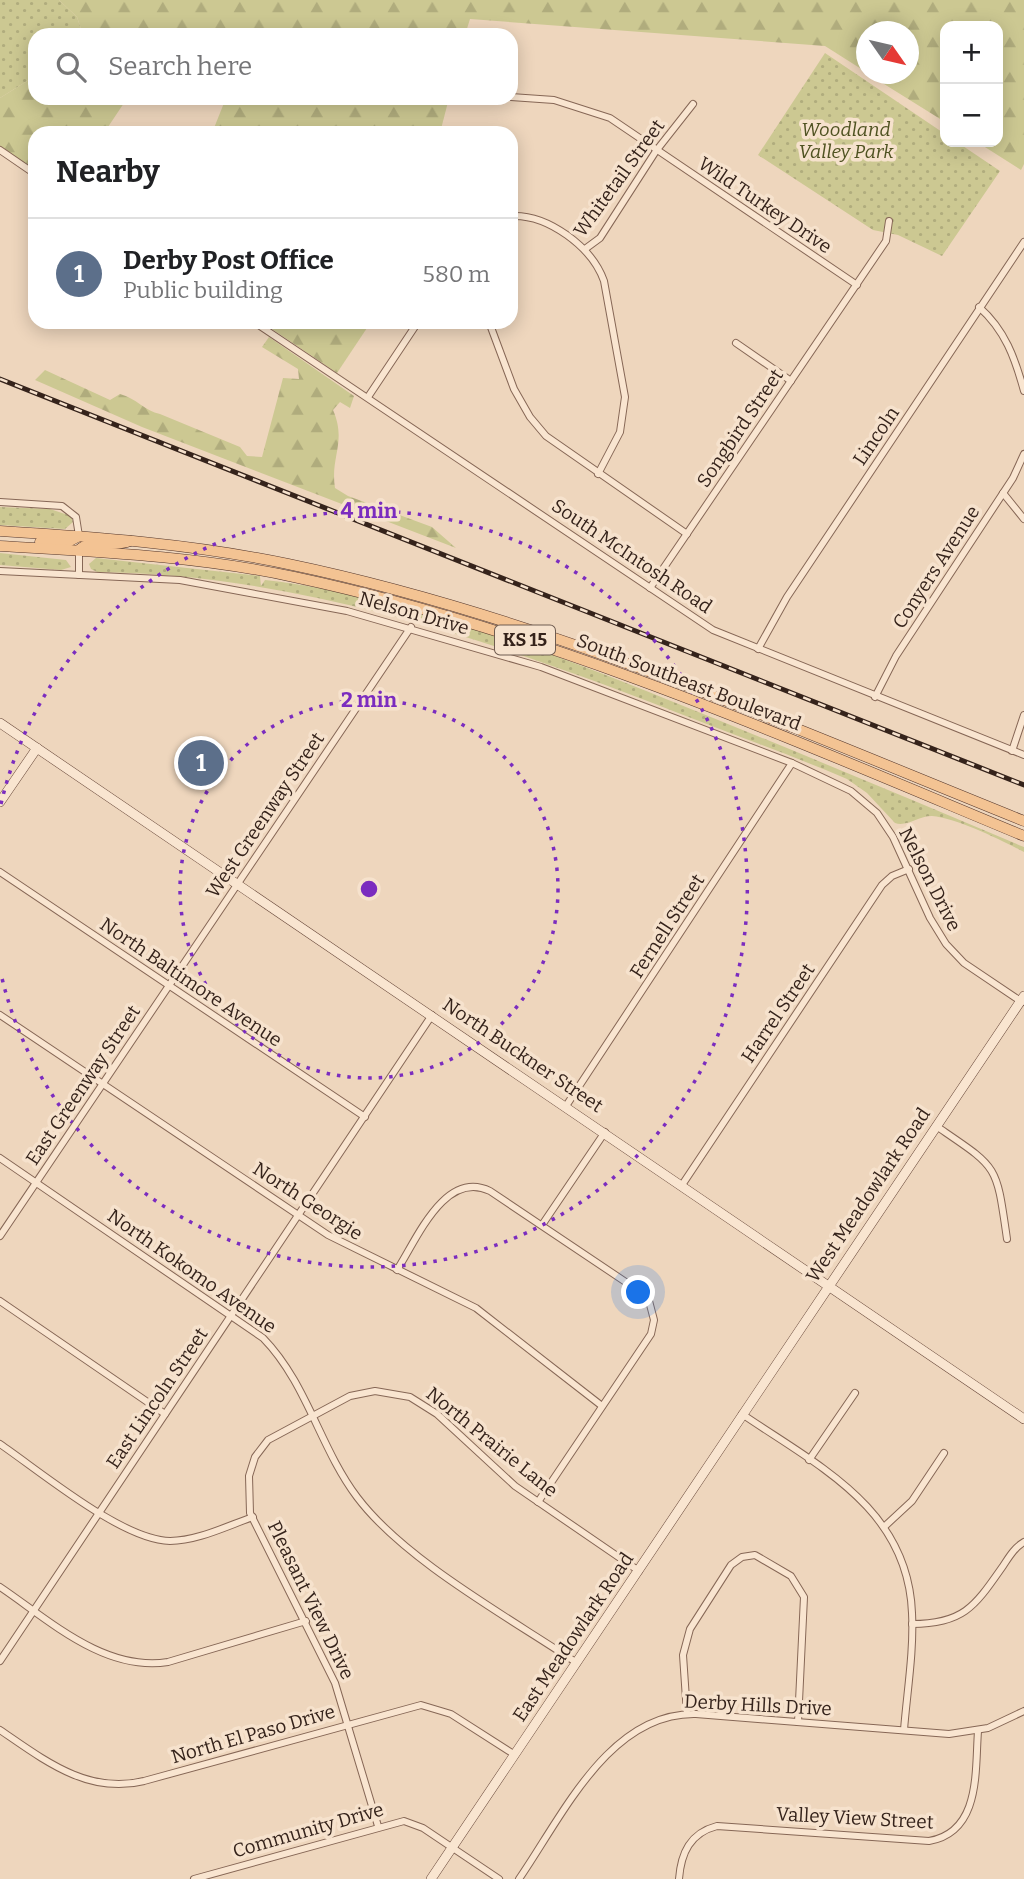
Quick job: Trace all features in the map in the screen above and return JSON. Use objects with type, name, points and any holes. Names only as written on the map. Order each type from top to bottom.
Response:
[{"type":"main road","name":"South Southeast Boulevard","points":[[0,531],[131,540],[288,564],[396,590],[514,624],[631,665],[1024,821]]},
{"type":"main road","points":[[23,547],[34,542],[66,543],[79,536]]},
{"type":"main road","points":[[79,551],[89,544],[118,547],[131,540]]},
{"type":"main road","name":"South Southeast Boulevard","points":[[0,546],[201,561],[282,575],[493,629],[733,717],[1024,836]]},
{"type":"main road","name":"North Buckner Street","points":[[0,723],[1024,1419]]},
{"type":"main road","points":[[0,802],[37,748]]},
{"type":"main road","name":"West Meadowlark Road","points":[[743,1414],[1023,1000]]},
{"type":"main road","name":"East Meadowlark Road","points":[[431,1879],[743,1414]]},
{"type":"street","name":"Wild Turkey Drive","points":[[518,97],[554,100],[592,110],[610,118],[856,285]]},
{"type":"street","name":"Whitetail Street","points":[[598,474],[620,432],[625,397],[604,281],[597,263],[586,250],[600,238],[656,151],[693,104]]},
{"type":"street","points":[[0,150],[28,169]]},
{"type":"street","points":[[518,217],[541,221],[586,250]]},
{"type":"street","name":"Songbird Street","points":[[650,589],[886,241],[889,221]]},
{"type":"street","name":"Lincoln","points":[[758,649],[787,597],[1024,242]]},
{"type":"street","points":[[979,307],[992,319],[1006,339],[1024,391]]},
{"type":"street","name":"South McIntosh Road","points":[[265,329],[713,630],[1024,755]]},
{"type":"street","points":[[368,397],[413,329]]},
{"type":"street","points":[[492,329],[514,389],[546,436],[687,534]]},
{"type":"street","points":[[736,343],[791,381]]},
{"type":"street","name":"Conyers Avenue","points":[[875,697],[896,656],[1003,493],[1024,454]]},
{"type":"street","points":[[1003,493],[1024,519]]},
{"type":"street","points":[[0,502],[62,506],[76,517],[79,536]]},
{"type":"street","points":[[79,551],[79,575]]},
{"type":"street","name":"Nelson Drive","points":[[0,571],[157,578],[216,585],[314,603],[411,627],[541,667],[792,763],[851,791],[877,813],[909,869],[930,918],[946,944],[964,963],[1023,1000]]},
{"type":"street","name":"West Greenway Street","points":[[169,986],[411,627]]},
{"type":"street","points":[[1012,751],[1024,715]]},
{"type":"street","name":"Fernell Street","points":[[566,1106],[792,763]]},
{"type":"street","name":"Harrel Street","points":[[682,1185],[882,886],[892,876],[909,869]]},
{"type":"street","name":"North Baltimore Avenue","points":[[0,872],[365,1117]]},
{"type":"street","name":"East Greenway Street","points":[[0,1236],[169,986]]},
{"type":"street","name":"North Georgie","points":[[0,1015],[348,1247],[477,1308],[602,1406]]},
{"type":"street","name":"East Lincoln Street","points":[[0,1661],[432,1015]]},
{"type":"street","points":[[936,1126],[983,1158],[997,1176],[1007,1239]]},
{"type":"street","points":[[542,1225],[605,1132]]},
{"type":"street","name":"North Kokomo Avenue","points":[[0,1158],[263,1338],[281,1358],[356,1496],[389,1533],[577,1663]]},
{"type":"street","points":[[397,1270],[447,1195],[468,1186],[490,1191],[640,1290],[650,1302],[654,1320],[651,1334],[538,1502]]},
{"type":"street","points":[[0,1301],[165,1414]]},
{"type":"street","name":"North Prairie Lane","points":[[313,1415],[363,1392],[386,1391],[410,1397],[438,1414],[494,1469],[639,1571]]},
{"type":"street","points":[[809,1460],[855,1393]]},
{"type":"street","points":[[743,1414],[853,1491],[884,1527],[908,1581],[912,1623],[904,1730]]},
{"type":"street","name":"Pleasant View Drive","points":[[313,1415],[274,1436],[255,1457],[248,1487],[253,1517],[335,1683],[377,1826]]},
{"type":"street","points":[[0,1444],[134,1533],[173,1541],[253,1517]]},
{"type":"street","points":[[884,1527],[912,1501],[944,1453]]},
{"type":"street","points":[[912,1623],[942,1622],[971,1609],[1014,1550],[1024,1542]]},
{"type":"street","points":[[687,1714],[683,1655],[690,1629],[731,1565],[742,1557],[755,1555],[791,1576],[804,1597],[798,1722]]},
{"type":"street","points":[[0,1587],[97,1650],[147,1663],[168,1662],[306,1621]]},
{"type":"street","name":"North El Paso Drive","points":[[0,1730],[66,1773],[96,1783],[121,1785],[144,1781],[410,1706],[432,1706],[451,1714],[515,1755]]},
{"type":"street","name":"Derby Hills Drive","points":[[519,1879],[595,1768],[614,1746],[647,1723],[687,1714],[948,1734],[978,1731],[1024,1711]]},
{"type":"street","name":"Valley View Street","points":[[679,1879],[681,1859],[688,1844],[701,1832],[717,1826],[929,1841],[946,1836],[962,1824],[969,1810],[978,1731]]},
{"type":"street","name":"Community Drive","points":[[194,1879],[394,1821],[412,1822],[499,1879]]},
{"type":"green space","points":[[0,0],[59,0],[77,17],[81,28],[28,28],[28,80],[0,98]]},
{"type":"green space","points":[[59,0],[1024,0],[1024,164],[1021,170],[985,147],[1003,147],[1003,21],[940,21],[940,119],[884,84],[919,84],[919,21],[856,21],[856,66],[825,46],[470,19],[467,28],[81,28],[77,17]]},
{"type":"green space","name":"Woodland Valley Park","points":[[825,53],[856,74],[856,84],[871,84],[940,131],[940,147],[964,147],[1000,171],[942,256],[898,235],[873,230],[758,155]]},
{"type":"green space","points":[[28,80],[28,105],[123,105],[109,126],[28,126],[28,166],[0,148],[0,98]]},
{"type":"green space","points":[[223,105],[447,105],[442,126],[215,126]]},
{"type":"green space","points":[[272,329],[366,329],[337,373]]},
{"type":"green space","points":[[269,337],[354,396],[350,408],[340,402],[333,410],[339,431],[335,488],[348,496],[432,527],[456,548],[142,427],[35,380],[45,370],[110,400],[120,394],[126,396],[155,412],[240,447],[247,456],[262,457],[283,378],[299,379],[298,369],[262,347]]},
{"type":"green space","points":[[0,507],[50,509],[71,516],[73,522],[65,529],[0,525]]},
{"type":"green space","points":[[0,553],[66,560],[71,567],[61,570],[0,565]]},
{"type":"green space","points":[[96,558],[260,576],[261,586],[265,580],[315,587],[469,626],[570,661],[711,717],[1024,847],[1024,852],[979,830],[942,818],[927,816],[904,824],[895,823],[867,793],[847,779],[627,693],[480,641],[328,600],[252,586],[175,576],[97,572],[91,569],[89,564]]},
{"type":"railway","points":[[0,379],[1024,785]]},
{"type":"place","name":"Derby Post Office","points":[[201,763]]}]
